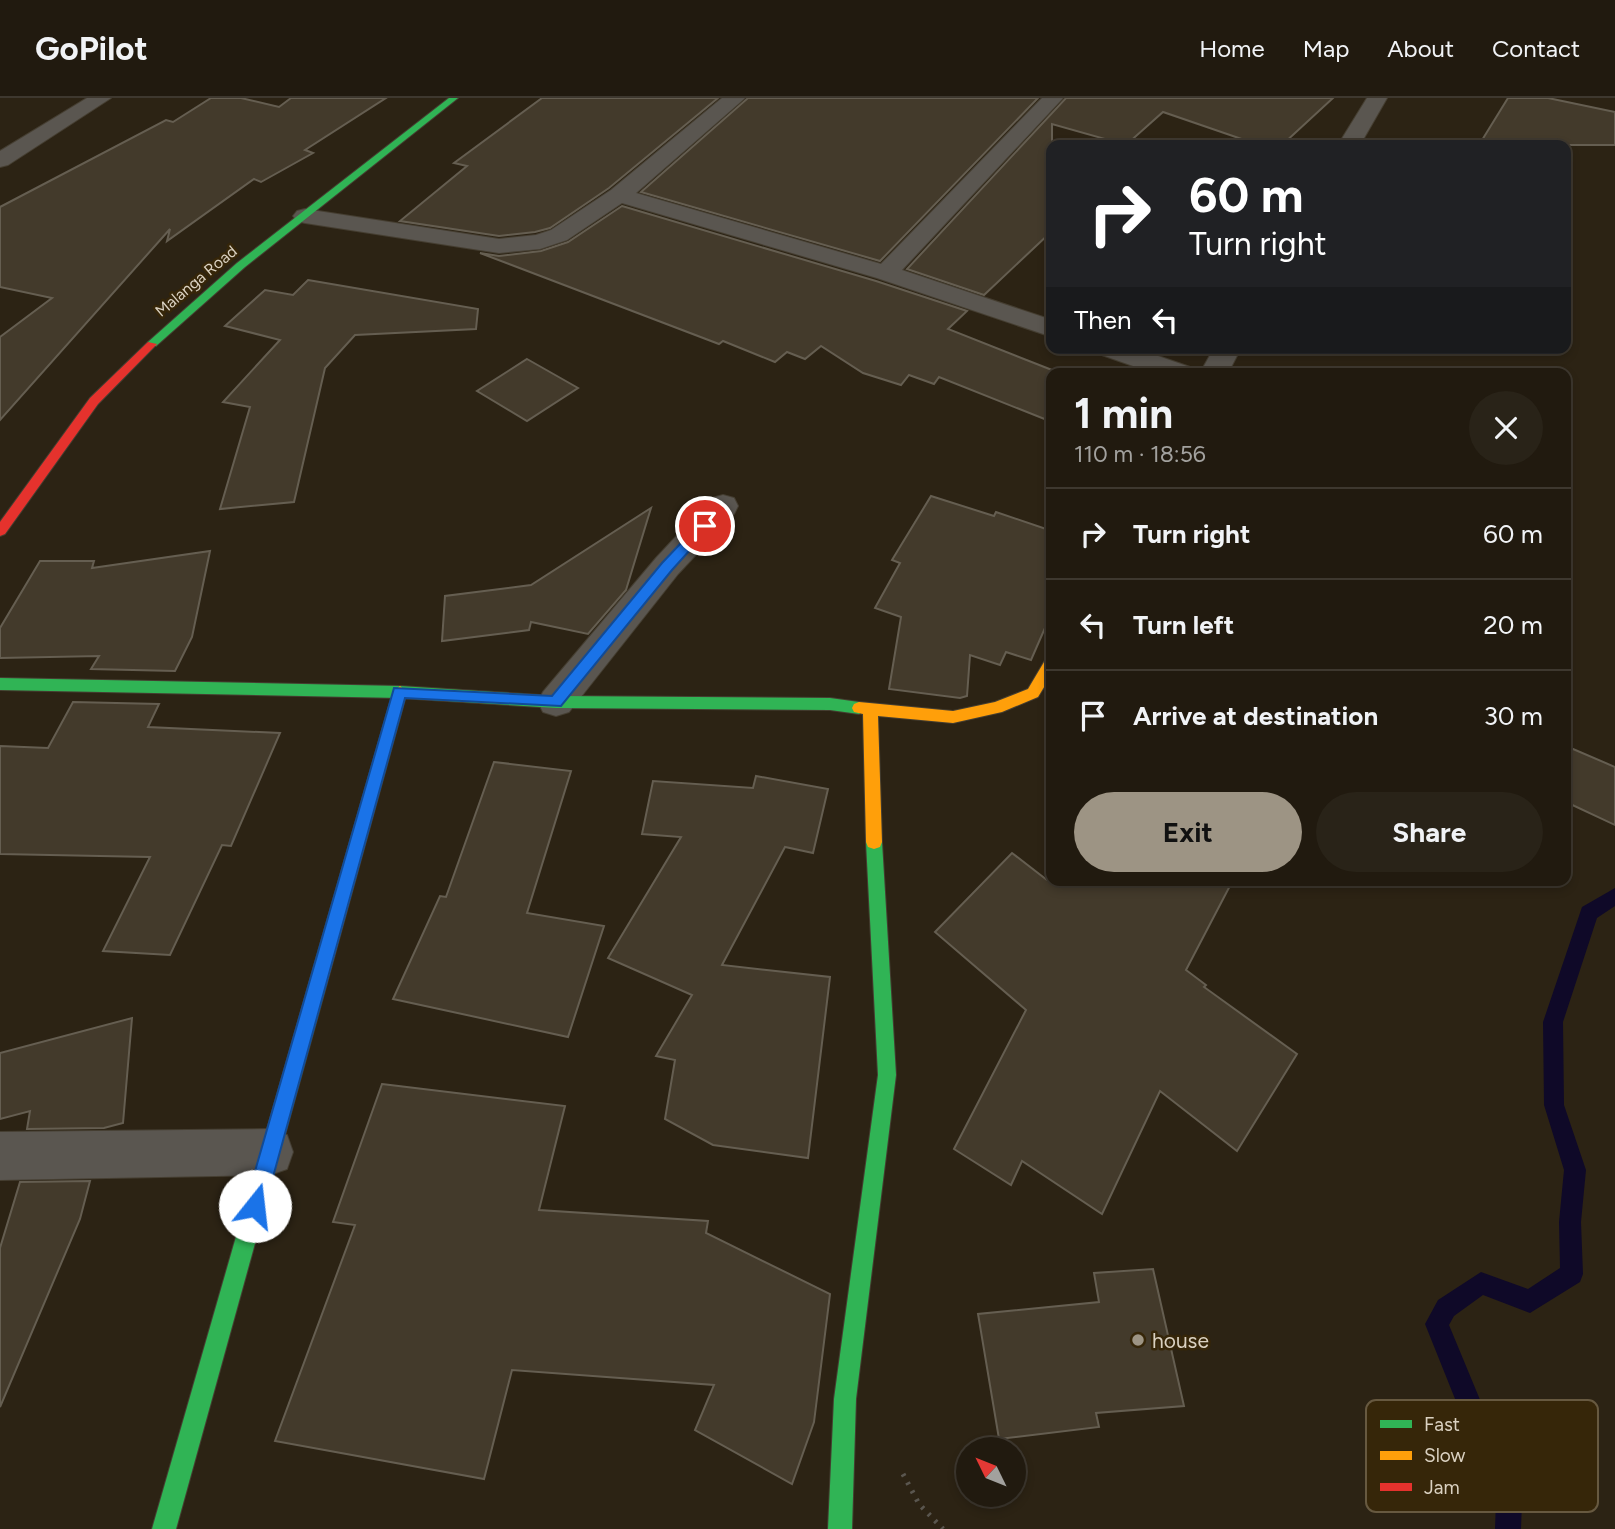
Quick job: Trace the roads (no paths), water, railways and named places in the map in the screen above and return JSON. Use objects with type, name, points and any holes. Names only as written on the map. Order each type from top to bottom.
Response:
[{"type":"street","points":[[0,160],[101,98]]},
{"type":"street","name":"Malanga Road","points":[[0,530],[94,401],[166,330],[241,265],[454,98]]},
{"type":"street","points":[[305,216],[499,246],[540,242],[559,235],[619,195],[735,98]]},
{"type":"street","points":[[886,273],[1053,98]]},
{"type":"street","points":[[1352,140],[1377,98]]},
{"type":"street","points":[[619,195],[886,273],[1046,327]]},
{"type":"street","points":[[1126,354],[1166,368]]},
{"type":"street","points":[[556,702],[667,566],[723,506]]},
{"type":"street","points":[[0,684],[400,692],[556,702],[830,704],[953,717],[997,708],[1033,693],[1046,671]]},
{"type":"street","points":[[164,1529],[400,692]]},
{"type":"street","points":[[840,1529],[845,1399],[887,1075],[874,873],[870,710]]},
{"type":"street","points":[[0,1156],[270,1152]]},
{"type":"waterway","points":[[1468,1400],[1437,1324],[1446,1308],[1481,1283],[1530,1301],[1572,1274],[1570,1222],[1575,1170],[1554,1105],[1553,1022],[1589,913],[1615,896]]},
{"type":"waterway","points":[[1508,1529],[1509,1512]]},
{"type":"place","name":"house","points":[[1138,1340]]}]
